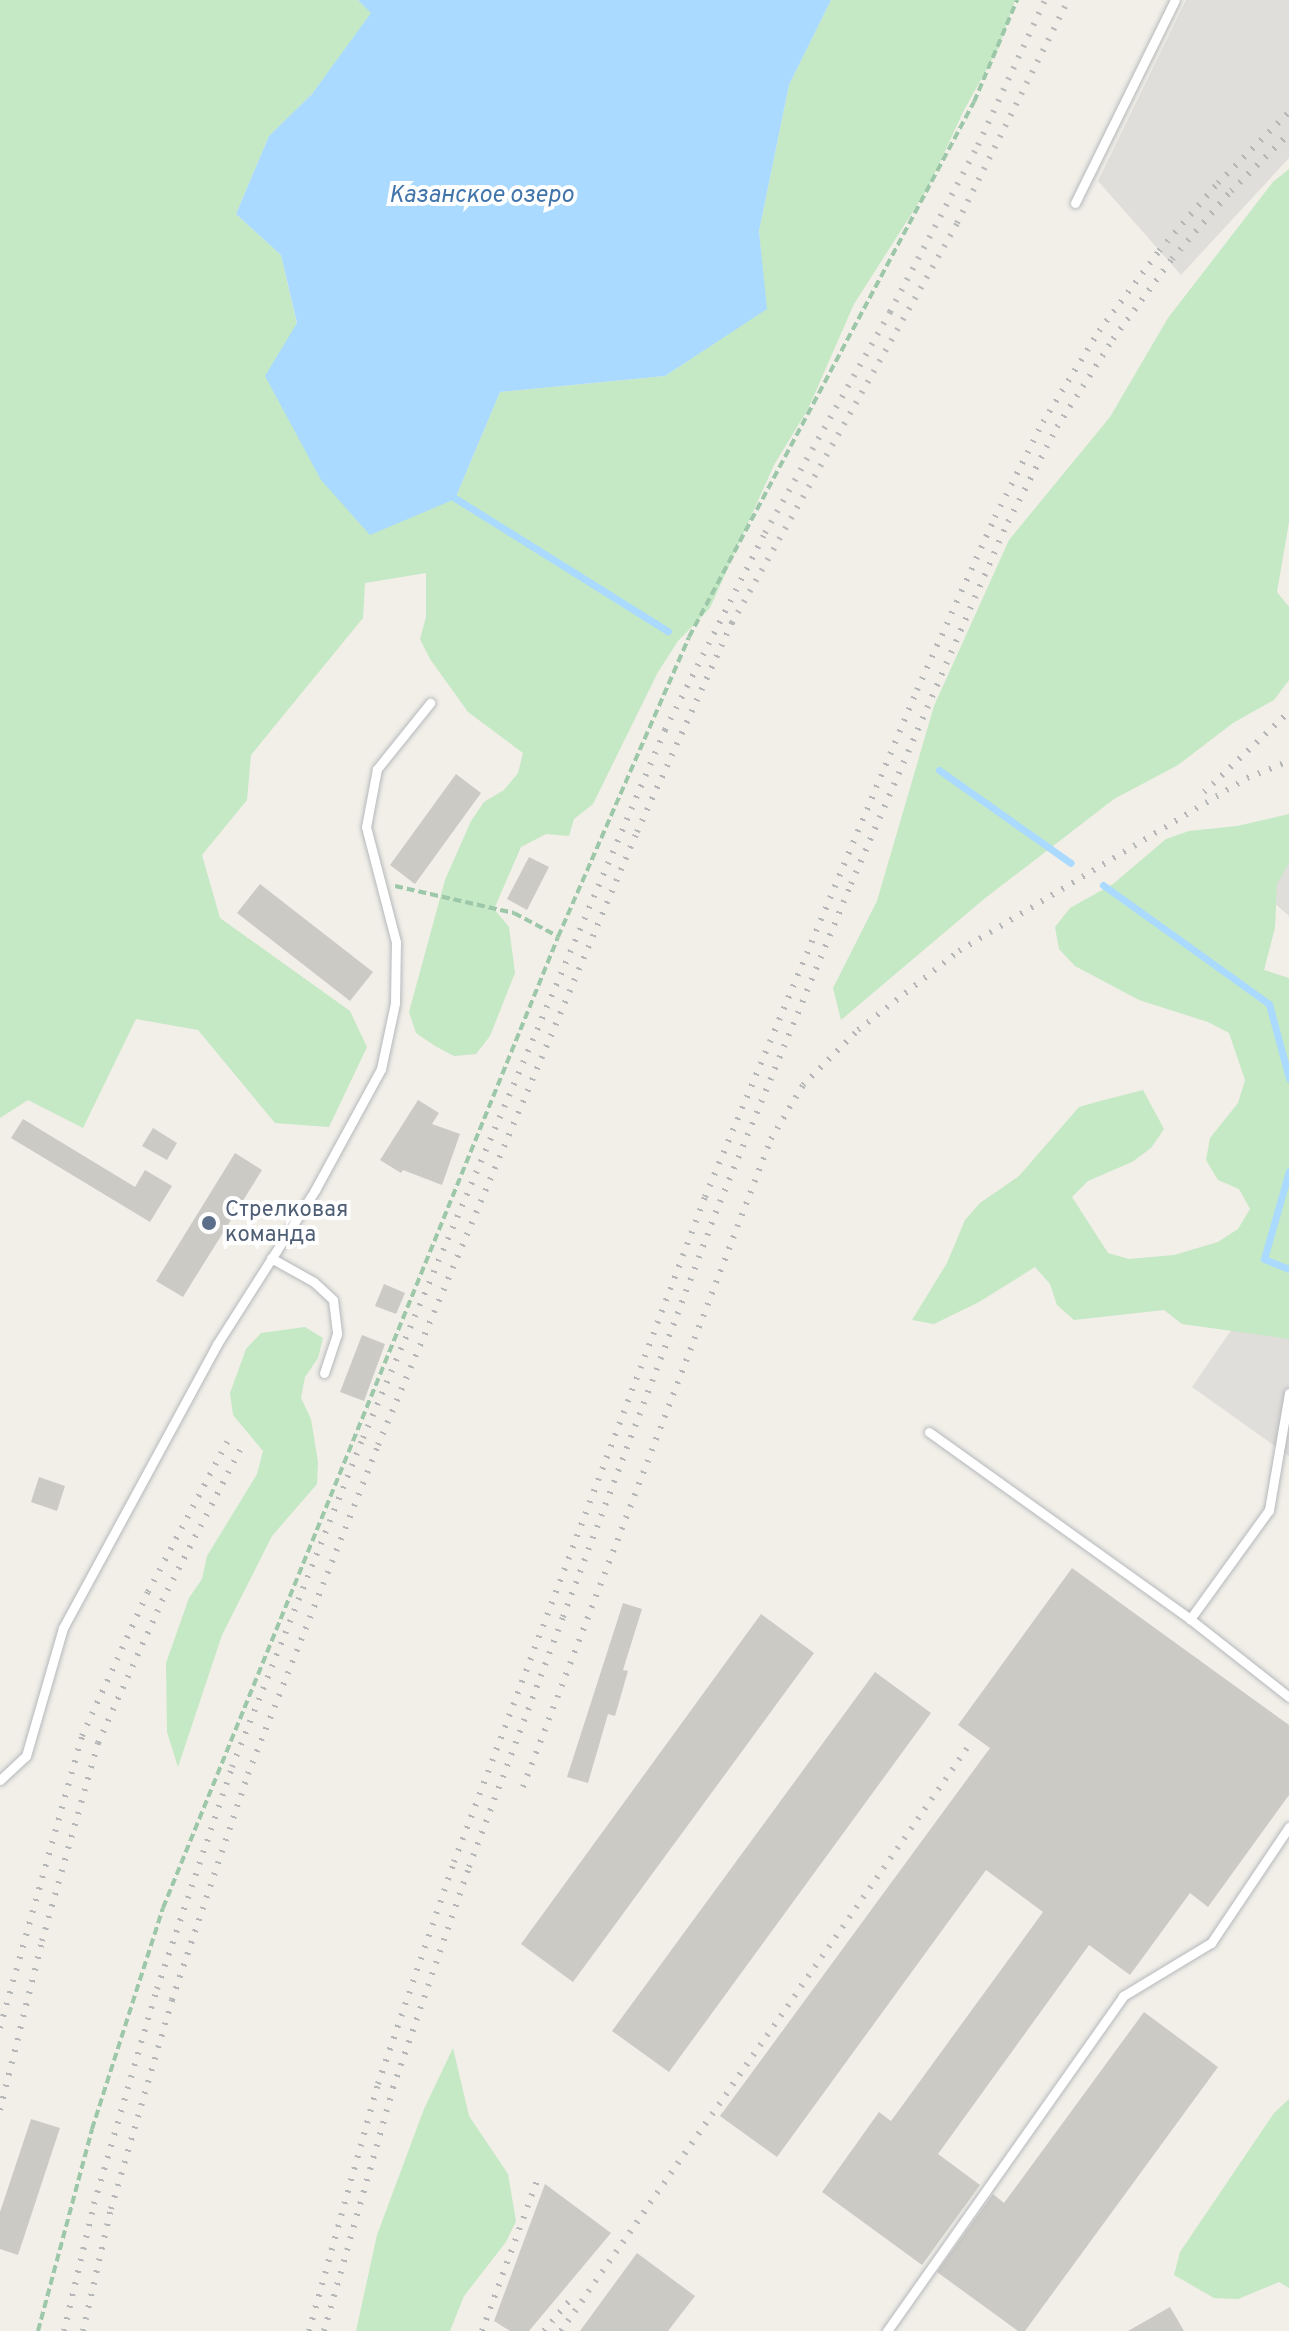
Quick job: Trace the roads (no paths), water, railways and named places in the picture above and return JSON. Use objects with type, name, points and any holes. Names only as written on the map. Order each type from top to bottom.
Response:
[{"type":"lane","points":[[1075,203],[1175,0]]},
{"type":"lane","points":[[0,1780],[26,1756],[63,1628],[217,1344],[315,1190],[381,1069],[395,1003],[396,942],[366,827],[377,769],[430,703]]},
{"type":"lane","points":[[271,1258],[314,1282],[333,1300],[337,1334],[324,1373]]},
{"type":"lane","points":[[1190,1619],[1269,1510],[1289,1393]]},
{"type":"lane","points":[[929,1432],[1190,1619],[1289,1697]]},
{"type":"lane","points":[[887,2331],[1123,1996],[1211,1943],[1289,1827]]},
{"type":"water","name":"Казанское озеро","points":[[358,0],[831,0],[789,85],[759,231],[767,309],[665,376],[500,392],[455,499],[370,535],[321,480],[265,376],[297,323],[281,255],[236,214],[269,136],[312,94],[371,13]]},
{"type":"waterway","points":[[450,495],[668,631]]},
{"type":"waterway","points":[[939,770],[1071,863]]},
{"type":"waterway","points":[[1103,885],[1269,1004],[1289,1078]]},
{"type":"waterway","points":[[1289,1171],[1264,1259],[1289,1269]]},
{"type":"railway","points":[[64,2331],[94,2204],[157,1989],[232,1767],[363,1438],[665,730],[765,533],[890,312],[978,145],[1045,0]]},
{"type":"railway","points":[[83,2331],[111,2209],[172,2000],[248,1774],[378,1445],[637,832],[732,623],[957,223],[1068,0]]},
{"type":"railway","points":[[309,2331],[378,2084],[454,1862],[705,1197],[917,690],[995,517],[1043,422],[1099,331],[1159,251],[1218,183],[1289,112]]},
{"type":"railway","points":[[324,2331],[393,2088],[469,1867],[563,1617],[720,1202],[851,884],[1008,522],[1057,427],[1113,339],[1172,259],[1231,191],[1289,134]]},
{"type":"railway","points":[[1204,792],[1289,712]]},
{"type":"railway","points":[[523,1787],[771,1139],[803,1085],[858,1030],[959,951],[1247,778],[1289,761]]},
{"type":"railway","points":[[0,2028],[82,1736],[148,1592],[227,1442]]},
{"type":"railway","points":[[0,2110],[42,1941],[98,1743],[162,1601],[240,1450]]},
{"type":"railway","points":[[561,2331],[970,1744]]},
{"type":"railway","points":[[482,2331],[537,2181]]},
{"type":"railway","points":[[544,2331],[569,2301]]},
{"type":"place","name":"Стрелковая команда","points":[[209,1223]]}]
